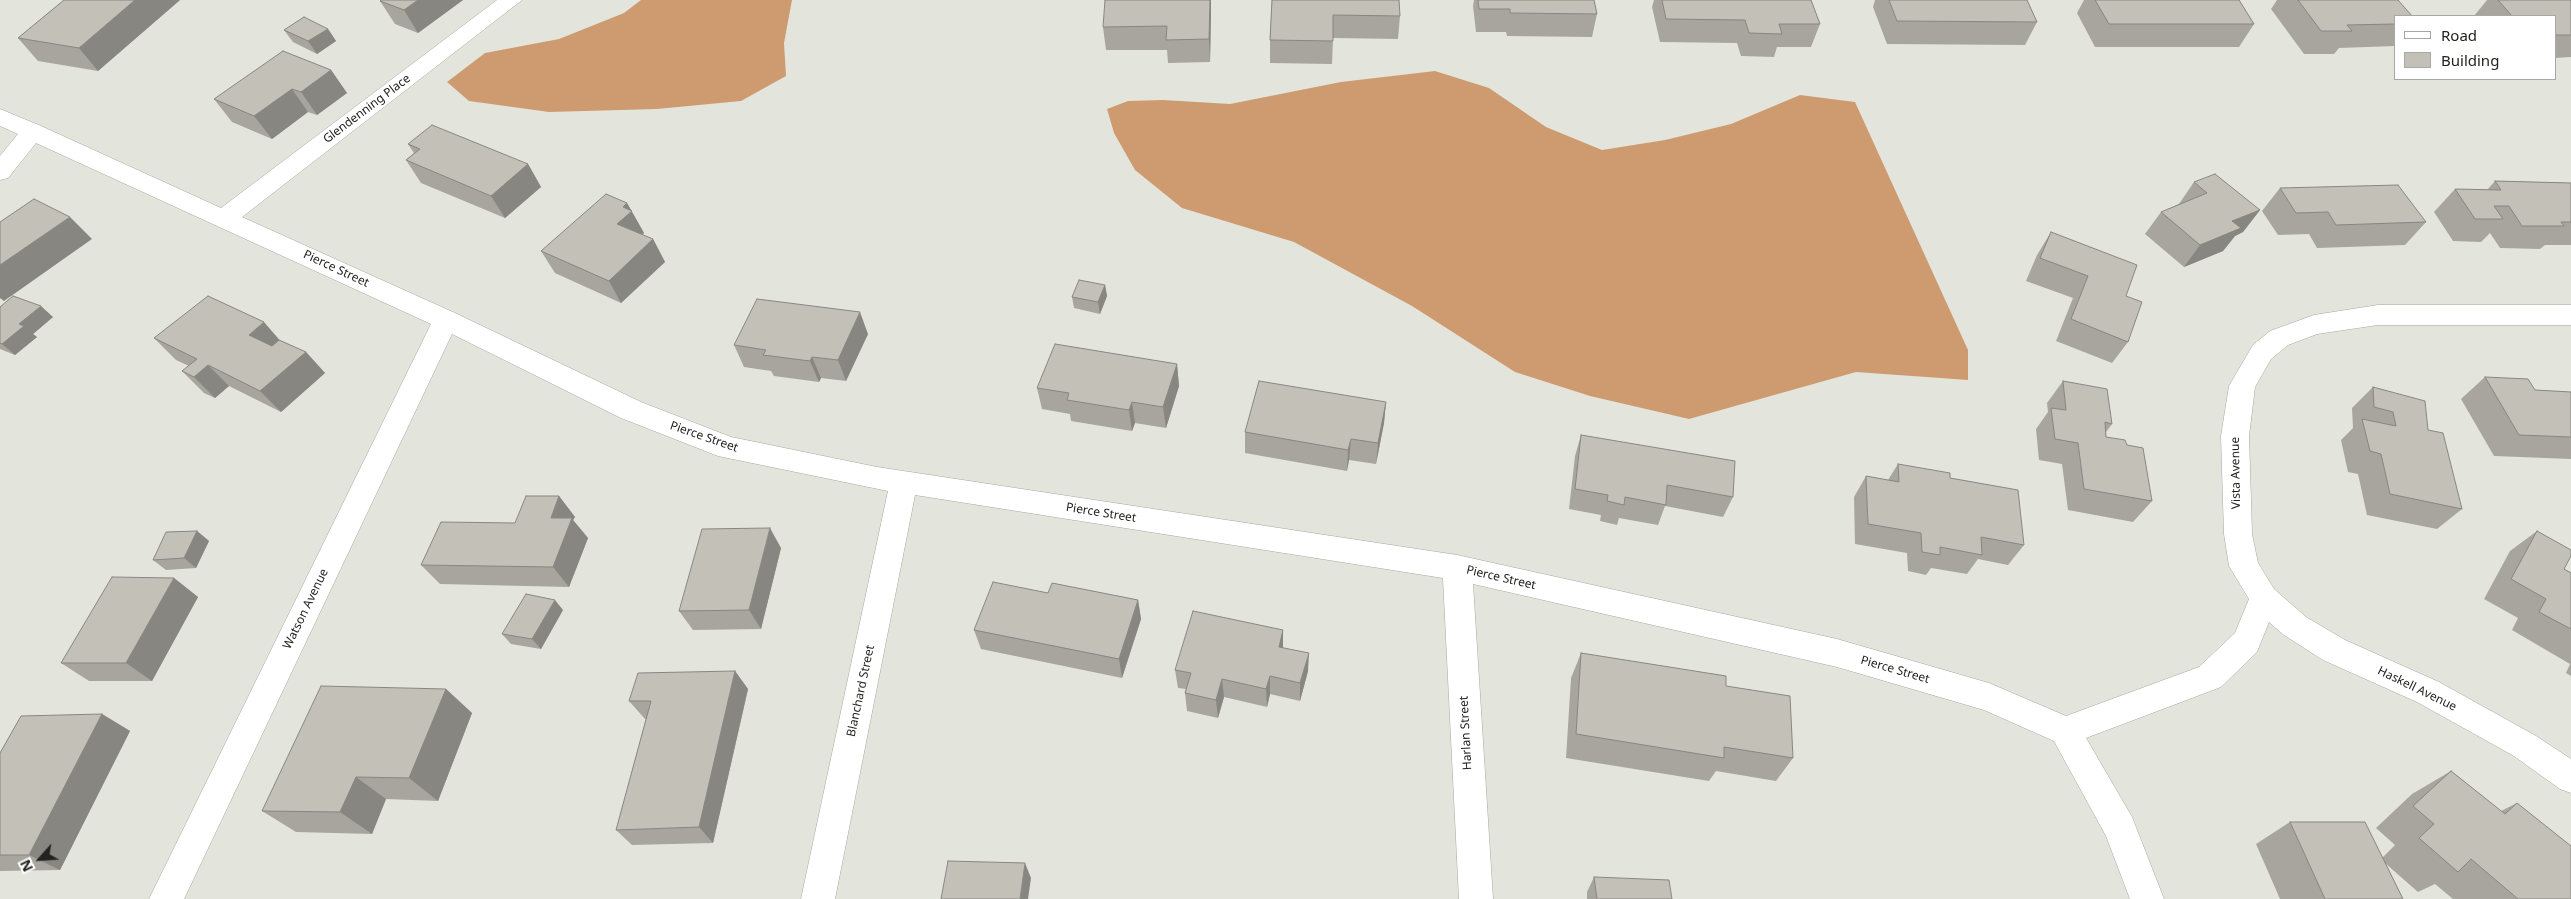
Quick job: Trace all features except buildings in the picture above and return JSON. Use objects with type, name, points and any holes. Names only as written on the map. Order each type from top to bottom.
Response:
[{"type":"street","name":"Glendenning Place","points":[[224,218],[511,0]]},
{"type":"street","name":"Pierce Street","points":[[0,117],[446,320],[632,410],[728,448],[904,482],[1456,568],[1836,653],[1990,697],[2065,732]]},
{"type":"street","points":[[0,172],[33,131]]},
{"type":"street","name":"Vista Avenue","points":[[2264,598],[2244,566],[2238,534],[2234,436],[2242,386],[2262,352],[2279,338],[2314,325],[2378,315],[2571,315]]},
{"type":"street","name":"Watson Avenue","points":[[166,899],[446,320]]},
{"type":"street","name":"Blanchard Street","points":[[818,899],[904,482]]},
{"type":"street","name":"Harlan Street","points":[[1456,568],[1476,899]]},
{"type":"street","points":[[2147,899],[2120,828],[2065,732],[2210,677],[2246,642],[2264,598]]},
{"type":"street","name":"Haskell Avenue","points":[[2264,598],[2295,626],[2334,650],[2428,692],[2525,746],[2571,778]]},
{"type":"shaded area","points":[[641,0],[792,0],[784,43],[786,76],[741,101],[657,109],[549,112],[469,101],[447,82],[485,53],[559,39],[624,13]]},
{"type":"shaded area","points":[[1435,71],[1489,88],[1546,127],[1602,150],[1665,140],[1731,124],[1800,95],[1855,102],[1968,350],[1968,380],[1856,372],[1689,419],[1590,396],[1515,372],[1412,306],[1294,242],[1182,208],[1135,170],[1114,133],[1107,109],[1128,101],[1163,100],[1230,104],[1341,82]]}]
